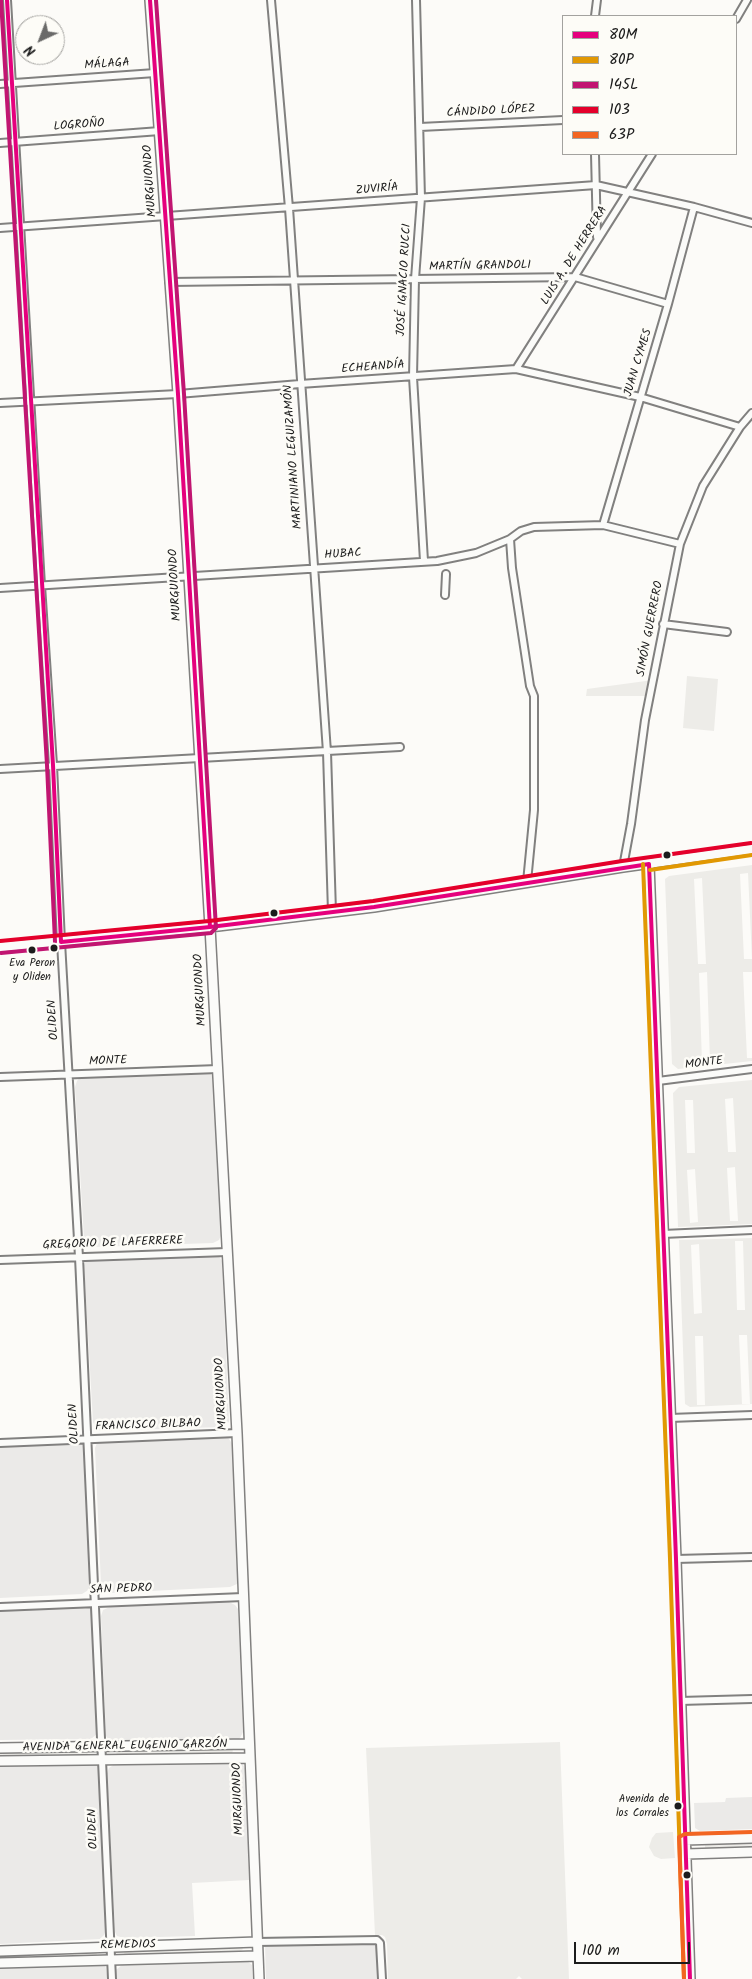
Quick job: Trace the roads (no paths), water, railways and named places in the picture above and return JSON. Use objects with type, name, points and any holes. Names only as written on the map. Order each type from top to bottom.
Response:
[{"type":"street","name":"OLIDEN","points":[[7,0],[40,585],[53,765],[96,1602],[112,1979]]},
{"type":"street","name":"MURGUIONDO","points":[[150,0],[178,394],[218,1069],[237,1434],[258,1979]]},
{"type":"street","name":"MARTINIANO LEGUIZAMÓN","points":[[271,0],[289,208],[327,752],[332,912]]},
{"type":"street","name":"JOSÉ IGNACIO RUCCI","points":[[416,0],[421,198],[415,279],[413,377],[424,561]]},
{"type":"street","points":[[595,15],[597,0]]},
{"type":"street","points":[[737,17],[747,0]]},
{"type":"street","name":"MÁLAGA","points":[[0,84],[156,73]]},
{"type":"street","name":"CÁNDIDO LÓPEZ","points":[[420,127],[562,120]]},
{"type":"street","name":"LOGROÑO","points":[[0,143],[160,131]]},
{"type":"street","points":[[594,155],[598,238]]},
{"type":"street","name":"LUIS A. DE HERRERA","points":[[516,370],[651,155]]},
{"type":"street","name":"ZUVIRÍA","points":[[0,228],[596,185],[694,207],[752,223]]},
{"type":"street","name":"JUAN CYMES","points":[[603,525],[668,304],[694,207]]},
{"type":"street","name":"MARTÍN GRANDOLI","points":[[169,282],[575,277],[668,304]]},
{"type":"street","name":"ECHEANDÍA","points":[[0,403],[178,394],[516,370],[640,397],[740,428]]},
{"type":"street","name":"SIMÓN GUERRERO","points":[[623,867],[631,824],[645,720],[680,544],[702,486],[752,413]]},
{"type":"street","name":"HUBAC","points":[[0,588],[424,561],[476,554],[521,531],[534,527],[603,525],[680,544]]},
{"type":"street","points":[[510,538],[512,568],[530,686],[534,696],[534,810],[527,882]]},
{"type":"street","points":[[445,595],[446,574]]},
{"type":"street","points":[[663,624],[727,632]]},
{"type":"street","points":[[0,769],[400,747]]},
{"type":"street","points":[[0,947],[210,927],[332,912],[752,849]]},
{"type":"street","points":[[649,864],[690,1979]]},
{"type":"street","name":"MONTE","points":[[0,1077],[218,1069]]},
{"type":"street","name":"MONTE","points":[[658,1081],[752,1069]]},
{"type":"street","points":[[663,1234],[752,1230]]},
{"type":"street","name":"GREGORIO DE LAFERRERE","points":[[0,1260],[227,1252]]},
{"type":"street","points":[[670,1418],[752,1415]]},
{"type":"street","name":"FRANCISCO BILBAO","points":[[0,1443],[237,1434]]},
{"type":"street","points":[[676,1559],[752,1557]]},
{"type":"street","name":"SAN PEDRO","points":[[0,1606],[243,1597]]},
{"type":"street","points":[[680,1701],[752,1699]]},
{"type":"street","name":"AVENIDA GENERAL EUGENIO GARZÓN","points":[[0,1748],[249,1744]]},
{"type":"street","name":"AVENIDA GENERAL EUGENIO GARZÓN","points":[[0,1761],[250,1758]]},
{"type":"street","points":[[685,1840],[752,1838]]},
{"type":"street","points":[[686,1854],[752,1852]]},
{"type":"street","points":[[257,1942],[377,1940],[380,1943],[382,1979]]},
{"type":"street","name":"REMEDIOS","points":[[0,1951],[257,1942]]},
{"type":"street","name":"REMEDIOS","points":[[0,1963],[258,1956]]},
{"type":"place","name":"Eva Peron y Oliden","points":[[32,950]]},
{"type":"place","name":"Avenida de los Corrales","points":[[678,1806]]}]
